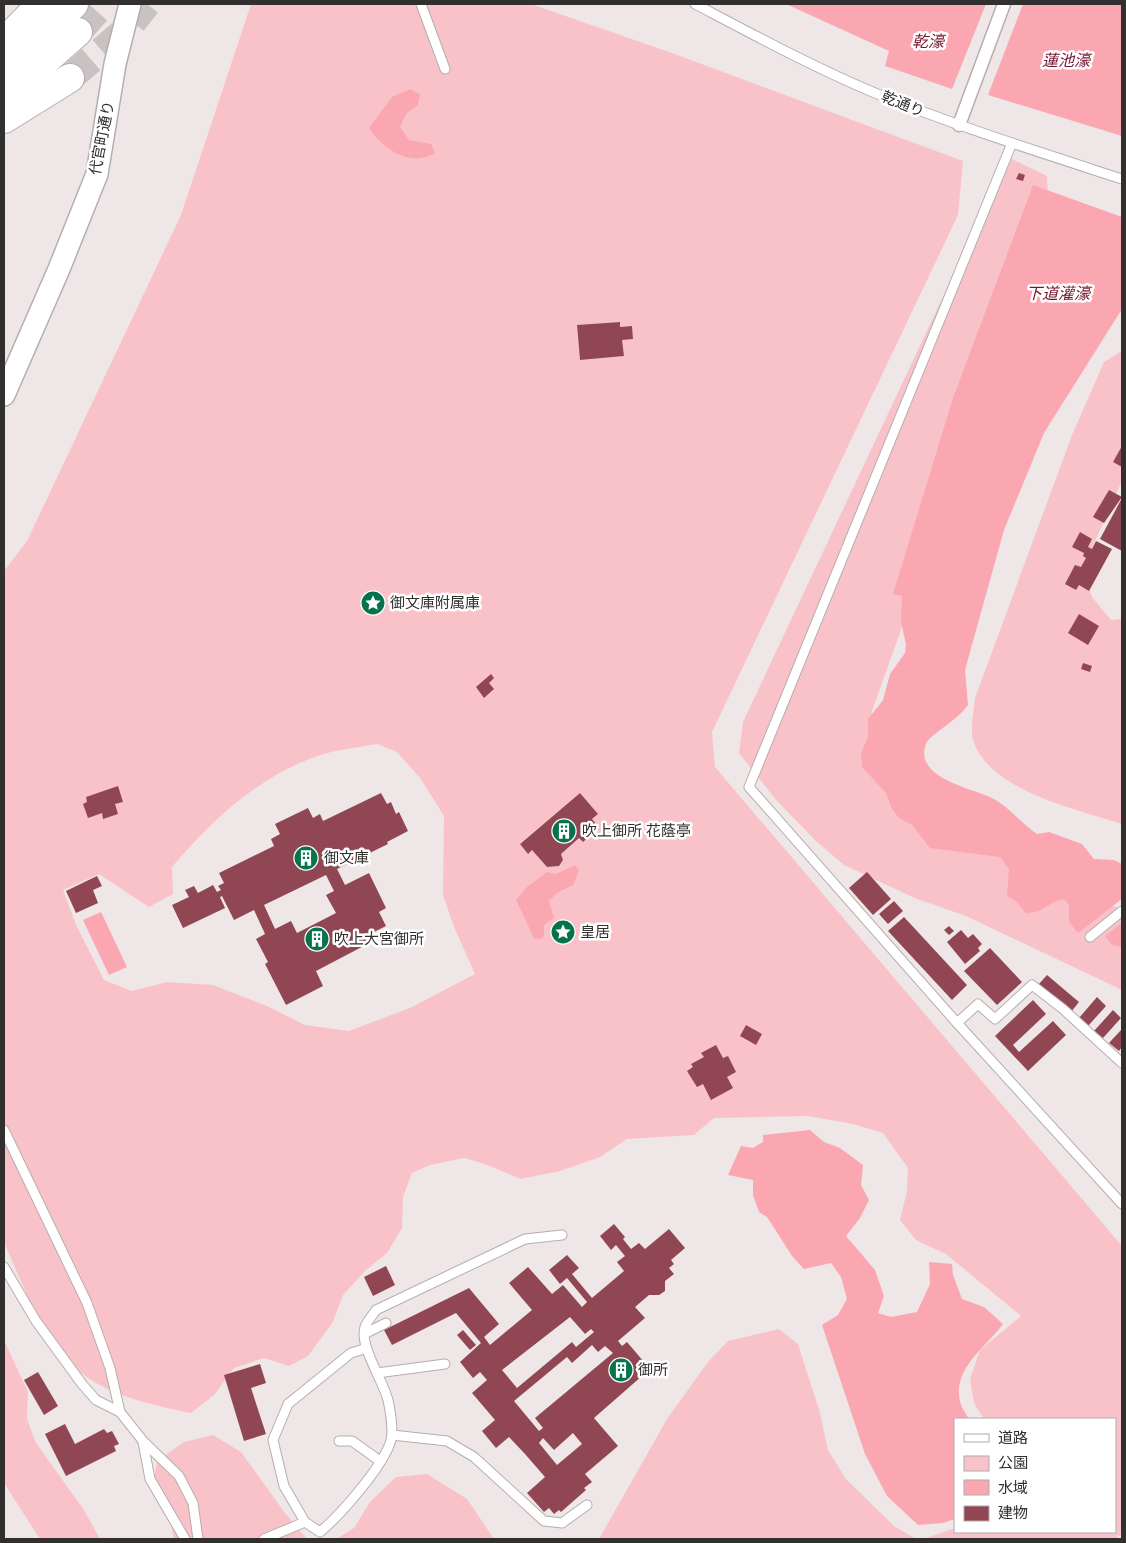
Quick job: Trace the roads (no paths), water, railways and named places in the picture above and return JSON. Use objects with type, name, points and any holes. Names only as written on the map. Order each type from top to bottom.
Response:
[{"type":"highway","points":[[4,42],[41,4]]},
{"type":"highway","points":[[7,95],[46,32],[74,4]]},
{"type":"highway","points":[[7,95],[78,32]]},
{"type":"highway","points":[[7,95],[70,78]]},
{"type":"street","name":"代官町通り","points":[[59,269],[85,171],[97,96],[118,4]]},
{"type":"street","name":"代官町通り","points":[[4,395],[59,269],[96,174],[115,64],[130,4]]},
{"type":"street","points":[[959,126],[1004,6]]},
{"type":"lane","points":[[421,4],[445,69]]},
{"type":"lane","name":"乾通り","points":[[695,4],[830,73],[959,126],[1122,179]]},
{"type":"lane","points":[[1012,143],[749,787],[957,1023],[1122,1204]]},
{"type":"lane","points":[[1090,937],[1122,911]]},
{"type":"lane","points":[[957,1023],[978,1004],[995,1019],[1032,985],[1063,1009],[1122,1063]]},
{"type":"lane","points":[[4,1130],[87,1303],[110,1368],[120,1412]]},
{"type":"lane","points":[[367,1348],[351,1353],[288,1404],[273,1440],[284,1486],[305,1522],[320,1536],[335,1520],[380,1461],[392,1435],[388,1400],[367,1348],[365,1327],[376,1310],[525,1239],[562,1235]]},
{"type":"lane","points":[[4,1267],[36,1321],[82,1384],[96,1400],[120,1412],[143,1441],[179,1476],[193,1503],[198,1539]]},
{"type":"lane","points":[[366,1333],[386,1323]]},
{"type":"lane","points":[[377,1373],[445,1364]]},
{"type":"lane","points":[[392,1435],[447,1441],[474,1457],[544,1521],[562,1523],[587,1505]]},
{"type":"lane","points":[[143,1441],[150,1479],[185,1539]]},
{"type":"lane","points":[[339,1441],[352,1441],[380,1461]]},
{"type":"lane","points":[[264,1539],[305,1522]]},
{"type":"water","name":"乾濠","points":[[786,4],[986,4],[952,89],[885,66],[889,51]]},
{"type":"water","name":"蓮池濠","points":[[1023,4],[1122,5],[1122,136],[988,95]]},
{"type":"water","points":[[410,89],[420,94],[418,105],[406,114],[400,127],[409,140],[431,144],[435,153],[426,157],[416,158],[398,154],[382,143],[369,128],[392,97]]},
{"type":"water","name":"下道灌濠","points":[[1033,185],[1122,217],[1122,309],[1044,433],[1004,530],[965,670],[968,705],[958,716],[928,740],[924,756],[928,765],[936,773],[947,780],[998,801],[1037,834],[1049,832],[1082,844],[1094,859],[1114,860],[1122,864],[1122,899],[1078,933],[1069,922],[1069,905],[1065,900],[1056,901],[1032,913],[1026,913],[1016,901],[1007,896],[1009,869],[1000,857],[930,848],[912,825],[899,818],[892,809],[886,793],[862,767],[861,753],[868,737],[868,719],[883,700],[890,674],[905,653],[906,645],[901,621],[902,596],[893,594],[953,398]]},
{"type":"water","points":[[575,865],[579,871],[573,885],[557,893],[549,901],[554,918],[544,925],[544,936],[541,939],[534,938],[516,900],[527,887],[547,872],[556,874]]},
{"type":"water","points":[[101,912],[127,967],[109,975],[83,920]]},
{"type":"water","points":[[1122,923],[1122,947],[1112,945],[1105,936]]},
{"type":"water","points":[[810,1130],[824,1142],[840,1148],[863,1165],[861,1185],[869,1200],[860,1218],[846,1236],[875,1270],[884,1296],[878,1313],[891,1317],[917,1312],[930,1284],[929,1262],[952,1264],[953,1275],[962,1299],[984,1307],[1003,1324],[972,1359],[961,1379],[959,1389],[960,1401],[968,1418],[954,1418],[954,1519],[943,1523],[918,1525],[887,1496],[865,1454],[822,1325],[838,1315],[847,1299],[841,1277],[831,1263],[804,1269],[792,1256],[767,1217],[759,1212],[753,1195],[753,1180],[728,1175],[741,1146],[753,1148],[763,1142],[763,1135]]},
{"type":"tunnel","points":[[78,32],[103,4]]},
{"type":"tunnel","points":[[70,78],[128,28],[147,4]]},
{"type":"place","name":"御文庫附属庫","points":[[373,603]]},
{"type":"place","name":"吹上御所 花蔭亭","points":[[564,831]]},
{"type":"place","name":"御文庫","points":[[306,858]]},
{"type":"place","name":"皇居","points":[[563,932]]},
{"type":"place","name":"吹上大宮御所","points":[[317,939]]},
{"type":"place","name":"御所","points":[[621,1370]]}]
